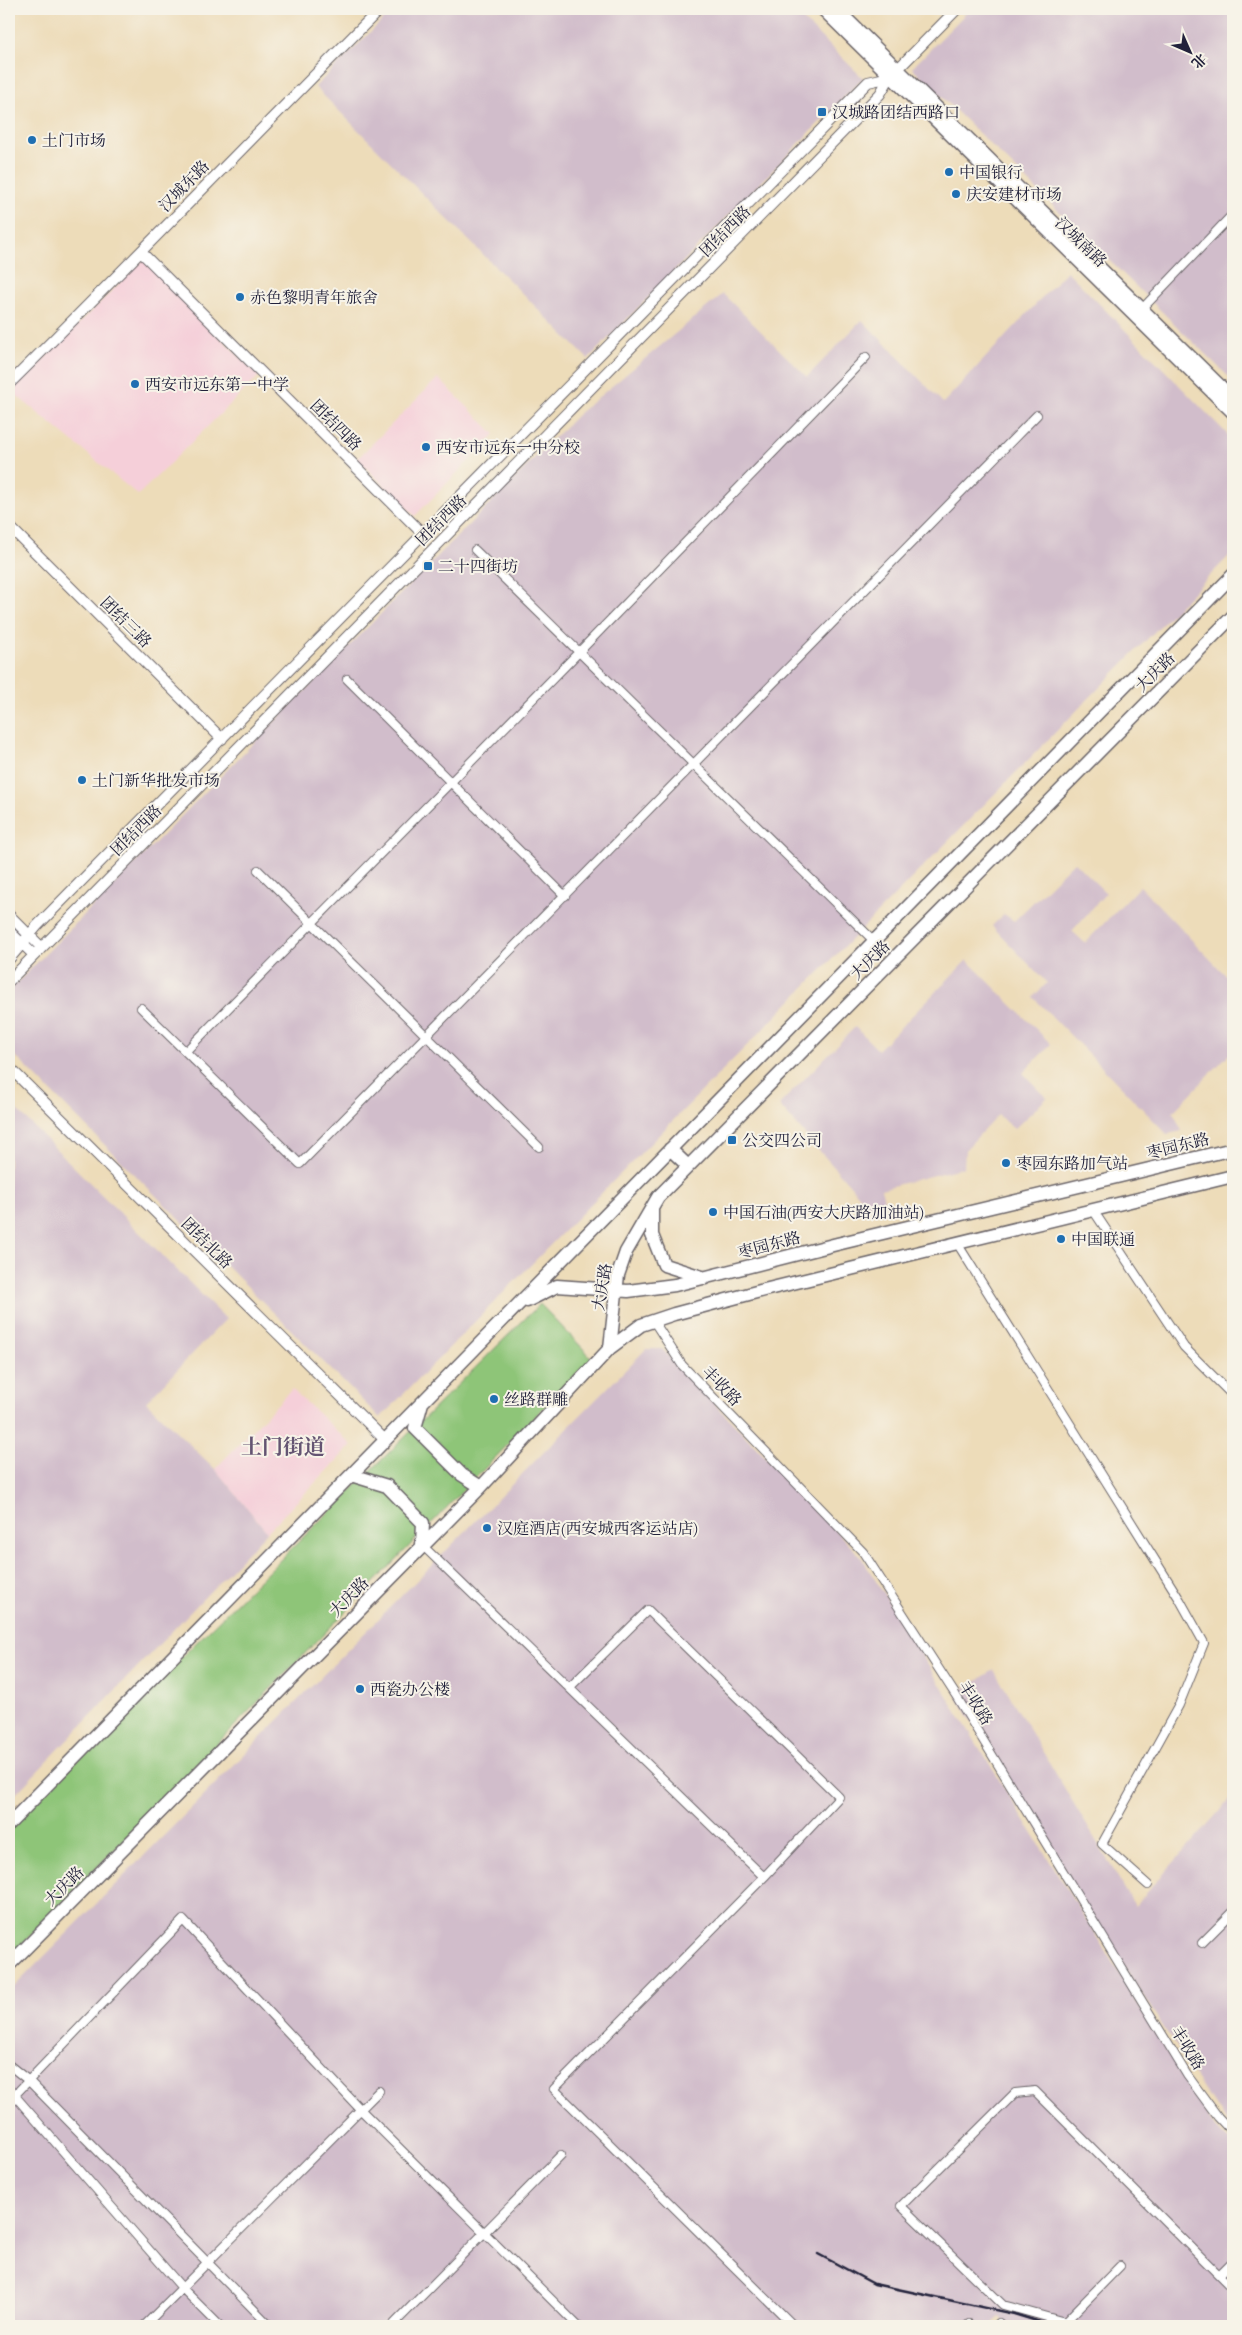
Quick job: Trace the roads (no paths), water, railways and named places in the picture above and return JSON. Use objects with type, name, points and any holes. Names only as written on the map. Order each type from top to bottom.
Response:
[{"type":"main road","name":"汉城南路","points":[[822,9],[894,73],[1139,312],[1233,398]]},
{"type":"main road","name":"汉城南路","points":[[837,9],[894,73]]},
{"type":"main road","name":"汉城南路","points":[[1139,312],[1233,413]]},
{"type":"main road","name":"大庆路","points":[[9,1824],[1233,574]]},
{"type":"main road","name":"大庆路","points":[[9,1965],[481,1487],[610,1348],[616,1289],[626,1252],[652,1205],[688,1166],[1233,616]]},
{"type":"main road","points":[[670,1149],[688,1166]]},
{"type":"main road","name":"枣园东路","points":[[518,1305],[557,1286],[628,1291],[675,1285],[836,1244],[1233,1149]]},
{"type":"main road","points":[[610,1348],[641,1325],[653,1320],[764,1290],[1232,1178]]},
{"type":"main road","points":[[652,1205],[652,1235],[664,1265],[705,1278]]},
{"type":"main road","points":[[422,1403],[415,1428],[462,1476],[481,1487]]},
{"type":"main road","points":[[351,1475],[387,1486],[424,1523],[422,1546]]},
{"type":"street","name":"汉城东路","points":[[9,384],[142,253],[202,189],[380,9]]},
{"type":"street","name":"团结西路","points":[[9,981],[880,94],[894,73],[957,9]]},
{"type":"street","name":"团结西路","points":[[9,959],[29,935],[868,82],[894,73]]},
{"type":"street","points":[[1139,312],[1233,214]]},
{"type":"street","name":"团结四路","points":[[142,253],[423,534]]},
{"type":"street","points":[[186,1051],[580,652],[866,357]]},
{"type":"street","points":[[141,1008],[300,1164],[695,765],[1037,415]]},
{"type":"street","name":"团结三路","points":[[9,526],[222,739]]},
{"type":"street","points":[[475,550],[874,941]]},
{"type":"street","points":[[347,680],[565,896]]},
{"type":"street","points":[[258,870],[539,1147]]},
{"type":"street","points":[[9,915],[29,935],[38,951]]},
{"type":"street","points":[[9,931],[23,944],[38,951]]},
{"type":"street","name":"团结北路","points":[[9,1067],[385,1440]]},
{"type":"street","points":[[1093,1210],[1184,1347],[1233,1396]]},
{"type":"street","points":[[957,1243],[1180,1600],[1204,1643],[1179,1705],[1102,1844],[1148,1885]]},
{"type":"street","name":"丰收路","points":[[653,1320],[682,1365],[863,1552],[955,1694],[1187,2075],[1218,2117],[1233,2132]]},
{"type":"street","points":[[422,1546],[764,1877]]},
{"type":"street","points":[[569,1688],[648,1610],[840,1797],[764,1877],[554,2089],[794,2326]]},
{"type":"street","points":[[1202,1943],[1233,1912]]},
{"type":"street","points":[[9,2101],[183,1920],[360,2109],[578,2326]]},
{"type":"street","points":[[9,2065],[30,2081],[270,2326]]},
{"type":"street","points":[[9,2089],[183,2289],[220,2326]]},
{"type":"street","points":[[144,2326],[379,2091]]},
{"type":"street","points":[[1120,2266],[1065,2322],[1003,2305],[901,2206],[1015,2093],[1035,2091],[1233,2289]]},
{"type":"street","points":[[392,2326],[485,2234],[561,2154]]},
{"type":"street","points":[[1219,2275],[1233,2261]]},
{"type":"street","points":[[996,2326],[999,2323],[1002,2326]]},
{"type":"railway","points":[[818,2254],[874,2284],[1014,2314],[1053,2326]]},
{"type":"place","name":"汉城路团结西路口","points":[[822,112]]},
{"type":"place","name":"土门市场","points":[[32,140]]},
{"type":"place","name":"中国银行","points":[[949,172]]},
{"type":"place","name":"庆安建材市场","points":[[956,194]]},
{"type":"place","name":"赤色黎明青年旅舍","points":[[240,297]]},
{"type":"place","name":"西安市远东第一中学","points":[[135,384]]},
{"type":"place","name":"西安市远东一中分校","points":[[426,447]]},
{"type":"place","name":"二十四街坊","points":[[428,566]]},
{"type":"place","name":"土门新华批发市场","points":[[82,780]]},
{"type":"place","name":"公交四公司","points":[[732,1140]]},
{"type":"place","name":"枣园东路加气站","points":[[1006,1163]]},
{"type":"place","name":"中国石油(西安大庆路加油站)","points":[[713,1212]]},
{"type":"place","name":"中国联通","points":[[1061,1239]]},
{"type":"place","name":"丝路群雕","points":[[494,1399]]},
{"type":"place","name":"汉庭酒店(西安城西客运站店)","points":[[487,1528]]},
{"type":"place","name":"西瓷办公楼","points":[[360,1689]]},
{"type":"district","name":"土门街道","points":[[283,1447]]}]
